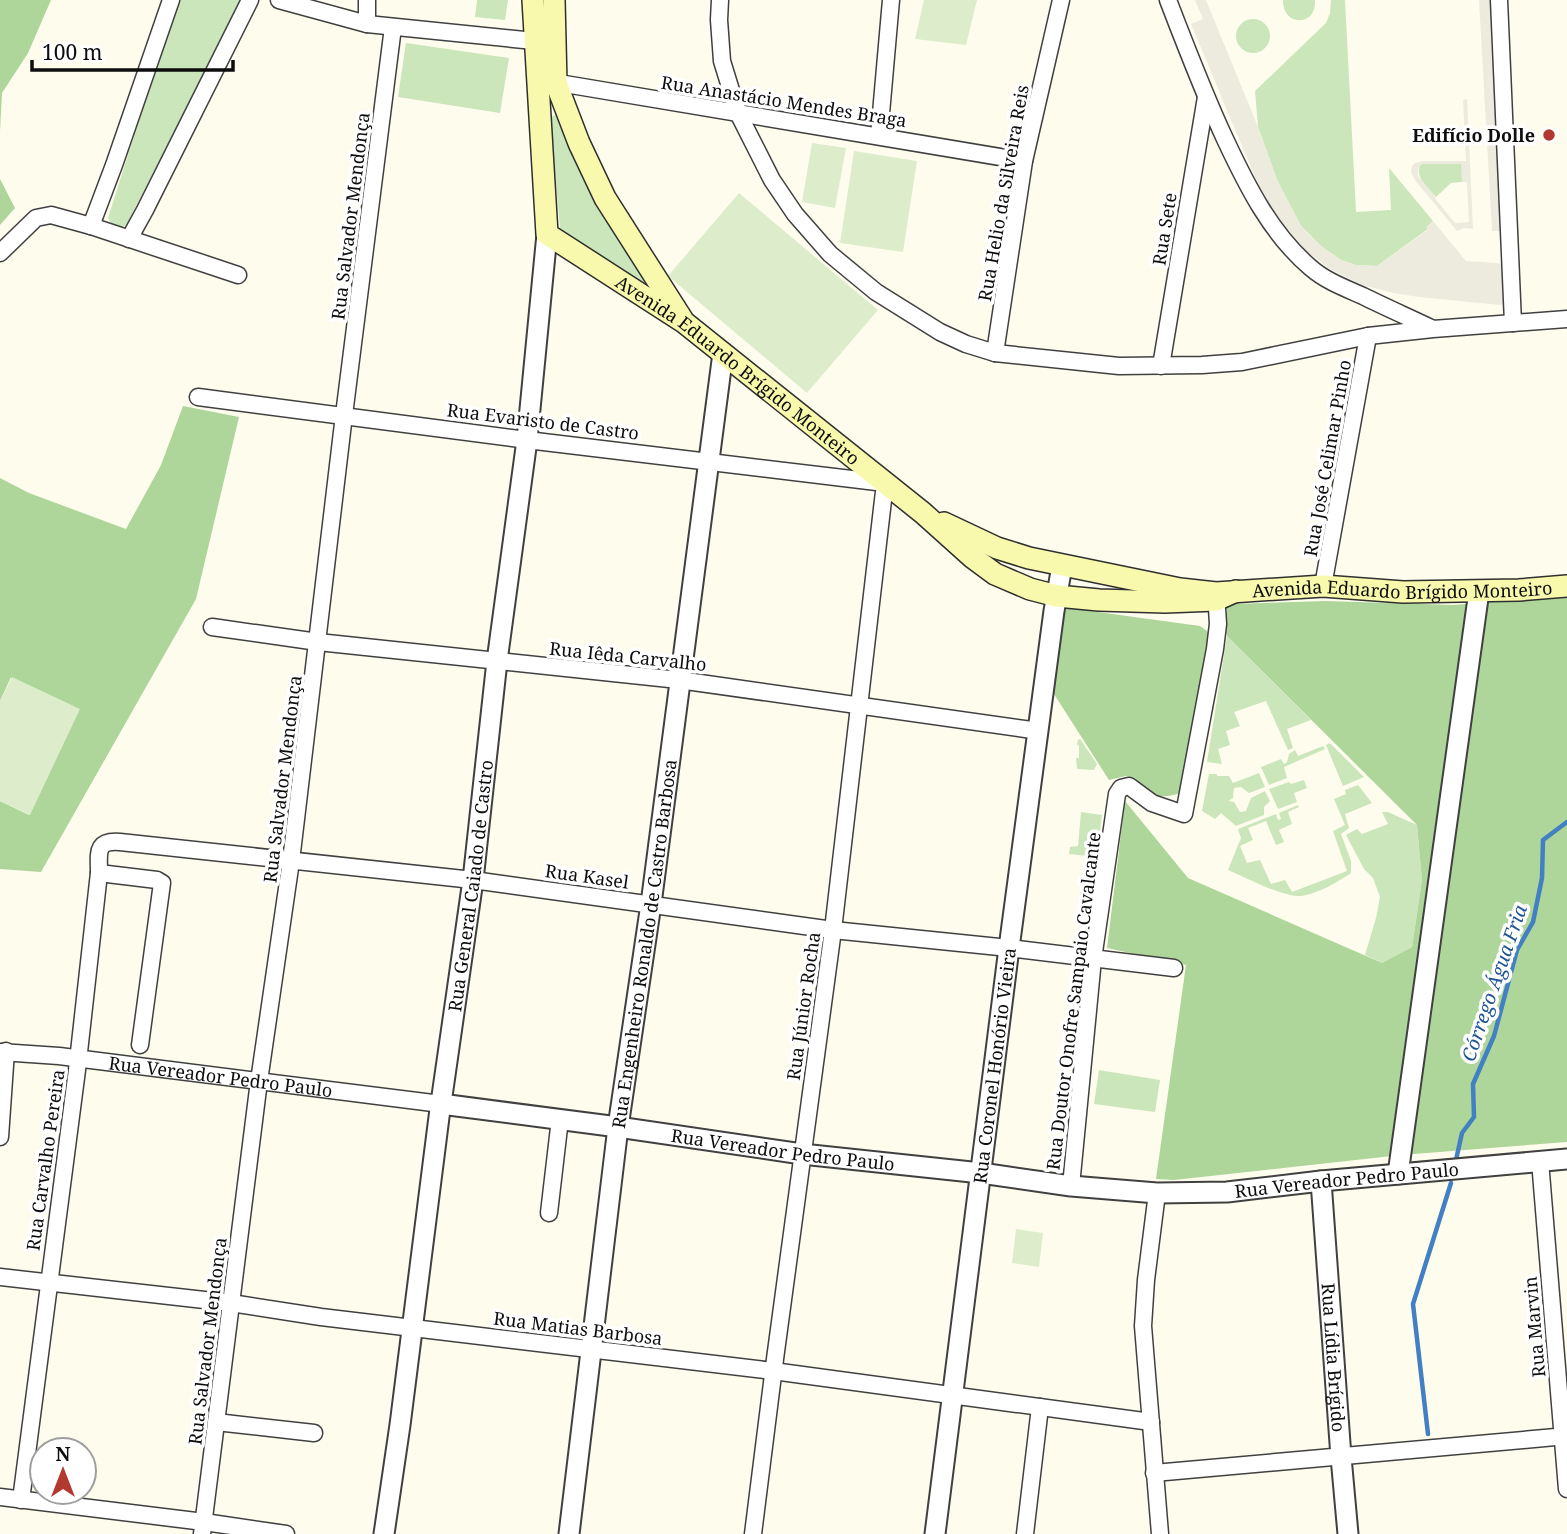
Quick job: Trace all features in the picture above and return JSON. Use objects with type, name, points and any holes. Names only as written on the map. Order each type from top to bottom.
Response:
[{"type":"main road","points":[[533,0],[534,41],[547,81],[605,198],[685,323]]},
{"type":"main road","points":[[547,234],[547,81],[554,0]]},
{"type":"main road","name":"Avenida Eduardo Brígido Monteiro","points":[[547,234],[685,323],[923,513],[972,557],[995,574],[1030,589],[1056,596],[1147,602],[1323,586],[1403,592],[1567,586]]},
{"type":"main road","name":"Avenida Eduardo Brígido Monteiro","points":[[923,513],[997,548],[1029,558],[1223,595]]},
{"type":"street","points":[[91,226],[171,0]]},
{"type":"street","points":[[129,239],[250,0]]},
{"type":"street","points":[[279,0],[367,24],[534,41]]},
{"type":"street","points":[[367,0],[367,24]]},
{"type":"street","points":[[720,0],[722,61],[738,113],[772,180],[794,214],[830,254],[876,292],[940,332],[966,344],[995,353],[1119,366],[1161,366],[1242,362],[1368,336],[1567,319]]},
{"type":"street","points":[[879,136],[891,0]]},
{"type":"street","name":"Rua Helio da Silveira Reis","points":[[995,353],[1024,161],[1061,0]]},
{"type":"street","points":[[1168,0],[1234,159],[1256,201],[1293,250],[1312,269],[1330,281],[1433,329]]},
{"type":"street","points":[[1499,0],[1513,323]]},
{"type":"street","name":"Rua Salvador Mendonça","points":[[203,1528],[259,1081],[292,861],[393,27]]},
{"type":"street","name":"Rua Anastácio Mendes Braga","points":[[547,81],[1024,161]]},
{"type":"street","name":"Rua Sete","points":[[1161,366],[1206,97]]},
{"type":"street","points":[[0,253],[28,224],[42,216],[51,215],[238,275]]},
{"type":"street","name":"Rua General Caiado de Castro","points":[[384,1534],[440,1104],[473,880],[497,662],[527,440],[547,234]]},
{"type":"street","name":"Rua José Celimar Pinho","points":[[1323,586],[1368,336]]},
{"type":"street","name":"Rua Engenheiro Ronaldo de Castro Barbosa","points":[[569,1534],[618,1127],[651,904],[723,354]]},
{"type":"street","name":"Rua Evaristo de Castro","points":[[198,397],[885,483]]},
{"type":"street","name":"Rua Júnior Rocha","points":[[753,1534],[833,930],[885,483]]},
{"type":"street","name":"Rua Coronel Honório Vieira","points":[[935,1534],[1009,948],[1062,566]]},
{"type":"street","points":[[1398,1174],[1479,591]]},
{"type":"street","name":"Rua Doutor Onofre Sampaio Cavalcante","points":[[1071,1186],[1093,959],[1117,794],[1121,788],[1129,786],[1152,803],[1184,814],[1223,595]]},
{"type":"street","name":"Rua Iêda Carvalho","points":[[212,627],[318,642],[679,680],[1039,731]]},
{"type":"street","name":"Rua Kasel","points":[[120,842],[473,880],[833,930],[1174,968]]},
{"type":"street","name":"Rua Carvalho Pereira","points":[[21,1500],[78,1059],[99,853],[100,847],[105,843],[120,842]]},
{"type":"street","points":[[99,873],[157,880],[162,883],[139,1045]]},
{"type":"street","points":[[0,1136],[3,1051]]},
{"type":"street","name":"Rua Vereador Pedro Paulo","points":[[3,1051],[560,1119],[802,1154],[981,1173],[1071,1186],[1157,1193],[1227,1192],[1567,1159]]},
{"type":"street","points":[[549,1213],[560,1119]]},
{"type":"street","name":"Rua Marvin","points":[[1540,1161],[1565,1437],[1567,1489]]},
{"type":"street","name":"Rua Lídia Brígido","points":[[1321,1181],[1340,1457],[1348,1534]]},
{"type":"street","points":[[1157,1193],[1143,1326],[1160,1534]]},
{"type":"street","name":"Rua Matias Barbosa","points":[[0,1277],[773,1371],[1151,1422]]},
{"type":"street","points":[[1025,1534],[1040,1407]]},
{"type":"street","points":[[216,1422],[314,1433]]},
{"type":"street","points":[[1154,1473],[1565,1437]]},
{"type":"street","points":[[0,1497],[203,1528],[286,1534]]},
{"type":"green space","points":[[0,0],[51,0],[28,53],[2,93],[0,131]]},
{"type":"green space","points":[[177,0],[242,0],[126,225],[120,228],[113,226],[108,218]]},
{"type":"green space","points":[[477,0],[508,0],[505,20],[475,17]]},
{"type":"green space","points":[[924,0],[977,0],[966,45],[915,39]]},
{"type":"green space","points":[[1283,0],[1315,0],[1314,9],[1305,19],[1293,19],[1284,9]]},
{"type":"green space","points":[[1331,0],[1345,0],[1356,212],[1391,210],[1389,168],[1433,221],[1428,229],[1377,266],[1356,265],[1341,260],[1321,246],[1301,226],[1277,180],[1258,127],[1255,91],[1326,23]]},
{"type":"green space","points":[[1253,19],[1265,24],[1270,36],[1265,48],[1253,53],[1241,48],[1236,36],[1241,24]]},
{"type":"green space","points":[[406,43],[509,58],[500,113],[398,97]]},
{"type":"green space","points":[[556,115],[601,209],[656,292],[563,233],[560,228],[550,117]]},
{"type":"green space","points":[[812,143],[846,148],[835,208],[802,202]]},
{"type":"green space","points":[[854,151],[917,161],[903,252],[840,243]]},
{"type":"green space","points":[[1422,164],[1462,164],[1462,182],[1451,183],[1436,197],[1419,174]]},
{"type":"green space","points":[[0,179],[15,208],[0,225]]},
{"type":"green space","points":[[739,193],[878,310],[807,393],[668,276]]},
{"type":"green space","points":[[183,406],[239,417],[196,599],[41,872],[0,869],[0,801],[29,815],[11,677],[0,701],[0,478],[29,493],[126,529],[161,465]]},
{"type":"green space","points":[[1567,596],[1567,1142],[1401,1155],[1174,1180],[1156,1179],[1186,965],[1107,948],[1125,801],[1188,878],[1382,963],[1412,947],[1422,880],[1417,825],[1227,636],[1224,620],[1227,608],[1234,604],[1325,601],[1453,605]]},
{"type":"green space","points":[[1061,607],[1200,626],[1207,631],[1211,638],[1180,793],[1154,795],[1135,778],[1126,776],[1109,780],[1054,694]]},
{"type":"green space","points":[[1227,636],[1311,720],[1287,729],[1293,748],[1288,750],[1266,701],[1234,712],[1240,726],[1226,731],[1230,745],[1218,749],[1222,764],[1207,762]]},
{"type":"green space","points":[[12,677],[80,709],[30,815],[0,801],[0,701]]},
{"type":"green space","points":[[1080,739],[1097,764],[1094,770],[1077,769],[1077,744]]},
{"type":"green space","points":[[1330,743],[1364,777],[1343,786],[1326,745]]},
{"type":"green space","points":[[1323,746],[1325,749],[1284,767],[1287,778],[1269,785],[1261,767],[1281,759],[1284,764],[1289,754],[1295,750],[1298,756]]},
{"type":"green space","points":[[1259,773],[1265,787],[1249,793],[1241,787],[1234,788],[1233,798],[1228,801],[1234,802],[1240,812],[1246,811],[1251,798],[1265,791],[1270,801],[1264,807],[1264,815],[1236,826],[1221,813],[1215,819],[1202,811],[1209,774],[1229,776],[1233,783]]},
{"type":"green space","points":[[1304,780],[1307,788],[1294,793],[1297,802],[1278,809],[1269,789]]},
{"type":"green space","points":[[1358,785],[1372,803],[1345,814],[1349,828],[1341,834],[1351,861],[1351,873],[1314,893],[1294,896],[1228,870],[1241,838],[1238,829],[1276,814],[1278,820],[1281,819],[1279,813],[1298,805],[1299,807],[1288,812],[1292,824],[1279,830],[1284,842],[1276,845],[1266,821],[1248,828],[1253,840],[1240,846],[1247,863],[1260,860],[1271,884],[1285,880],[1292,892],[1347,871],[1333,831],[1345,825],[1334,799],[1346,794],[1345,790]]},
{"type":"green space","points":[[1081,812],[1102,815],[1097,857],[1069,854],[1070,847],[1078,846]]},
{"type":"green space","points":[[1382,812],[1417,825],[1422,880],[1412,947],[1382,963],[1365,955],[1380,897],[1373,878],[1364,869],[1346,835],[1357,829],[1362,834],[1388,824]]},
{"type":"green space","points":[[1099,1070],[1160,1080],[1155,1112],[1094,1104]]},
{"type":"green space","points":[[1016,1229],[1043,1233],[1039,1267],[1012,1263]]},
{"type":"shaded area","points":[[1195,0],[1206,0],[1277,180],[1307,233],[1341,260],[1356,265],[1377,266],[1428,230],[1426,227],[1433,221],[1466,261],[1504,265],[1505,303],[1500,305],[1419,297],[1362,285],[1330,269],[1305,250],[1288,233],[1260,189],[1191,24],[1203,19]]},
{"type":"shaded area","points":[[1479,0],[1490,0],[1503,231],[1492,231]]},
{"type":"shaded area","points":[[1467,99],[1473,229],[1464,228],[1457,231],[1411,172],[1415,163],[1424,161],[1466,161],[1463,100]],"holes":[[[1422,164],[1461,164],[1462,182],[1467,182],[1469,222],[1455,223],[1418,176],[1418,169]]]},
{"type":"waterway","name":"Córrego Água Fria","points":[[1456,1160],[1462,1133],[1474,1117],[1473,1084],[1494,1036],[1517,950],[1533,922],[1542,878],[1543,840],[1567,822]]},
{"type":"waterway","name":"Córrego Água Fria","points":[[1428,1434],[1413,1304],[1451,1183]]},
{"type":"place","name":"Edifício Dolle","points":[[1549,135]]}]
